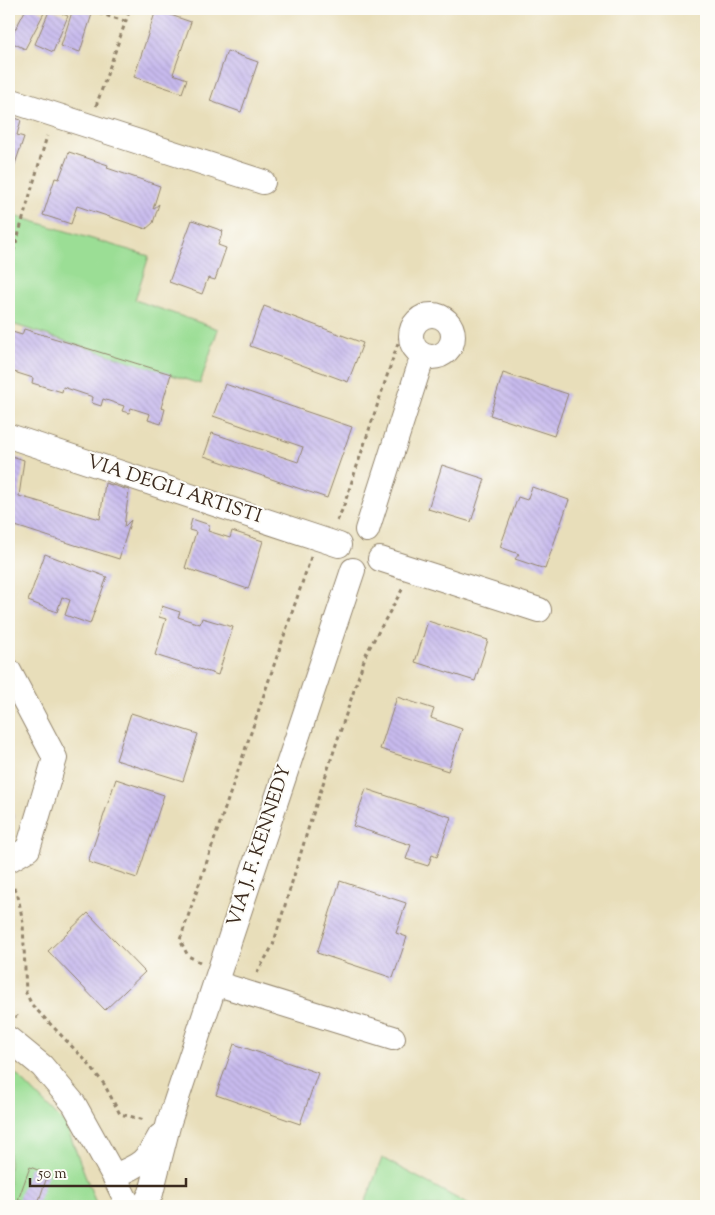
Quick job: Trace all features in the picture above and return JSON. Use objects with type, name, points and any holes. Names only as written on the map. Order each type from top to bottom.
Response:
[{"type":"street","points":[[9,100],[263,182]]},
{"type":"street","points":[[367,530],[422,355]]},
{"type":"street","name":"VIA DEGLI ARTISTI","points":[[9,436],[329,541]]},
{"type":"street","points":[[359,529],[367,530],[375,535],[382,550],[380,559],[375,566],[360,572],[345,566],[340,559],[338,551],[329,541],[359,529]]},
{"type":"street","points":[[380,559],[539,610]]},
{"type":"street","name":"VIA J. F. KENNEDY","points":[[158,1121],[353,570]]},
{"type":"street","points":[[9,671],[55,758],[28,850],[9,860]]},
{"type":"street","points":[[209,973],[246,993],[392,1038]]},
{"type":"street","points":[[9,1040],[42,1066],[74,1104],[129,1206]]},
{"type":"street","points":[[114,1176],[137,1166],[151,1153],[158,1121]]},
{"type":"street","points":[[144,1206],[151,1193],[158,1121]]},
{"type":"path","points":[[94,9],[94,12],[125,21]]},
{"type":"path","points":[[90,126],[130,9]]},
{"type":"path","points":[[9,267],[54,115]]},
{"type":"path","points":[[209,973],[188,956],[180,940],[329,541],[324,521],[335,524],[343,508],[404,325]]},
{"type":"path","points":[[246,993],[273,945],[309,826],[366,654],[413,570]]},
{"type":"path","points":[[9,879],[18,896],[22,923],[26,993],[32,1005],[86,1061],[104,1084],[120,1114],[158,1121]]},
{"type":"green space","points":[[9,214],[149,256],[135,300],[218,329],[200,384],[9,323]]},
{"type":"green space","points":[[9,1067],[66,1125],[97,1206],[9,1206]]},
{"type":"green space","points":[[382,1158],[471,1206],[364,1206]]},
{"type":"building","points":[[26,9],[35,9],[44,13],[25,49],[9,41]]},
{"type":"building","points":[[50,9],[68,16],[53,52],[35,44]]},
{"type":"building","points":[[73,9],[92,14],[80,52],[61,46]]},
{"type":"building","points":[[156,10],[191,22],[173,74],[187,79],[182,93],[134,77]]},
{"type":"building","points":[[227,51],[258,62],[241,112],[210,101]]},
{"type":"building","points":[[9,116],[21,120],[17,135],[24,137],[11,176],[9,175]]},
{"type":"building","points":[[69,152],[108,165],[107,168],[160,186],[153,209],[159,204],[153,223],[146,229],[77,206],[71,224],[43,215],[55,178],[59,179]]},
{"type":"building","points":[[192,220],[223,231],[218,245],[226,248],[215,280],[208,278],[202,294],[169,282]]},
{"type":"building","points":[[264,306],[363,343],[348,382],[250,346]]},
{"type":"building","points":[[24,329],[171,374],[161,408],[165,409],[161,424],[148,420],[150,414],[131,408],[129,413],[122,411],[124,406],[103,399],[101,406],[92,403],[93,397],[63,387],[62,392],[32,383],[33,378],[11,371],[9,375],[9,331],[22,335]]},
{"type":"building","points":[[503,373],[568,394],[554,436],[490,415]]},
{"type":"building","points":[[225,384],[352,427],[327,498],[204,456],[212,433],[298,462],[303,447],[213,416]]},
{"type":"building","points":[[9,455],[24,460],[19,496],[100,519],[105,483],[129,490],[124,527],[131,520],[119,559],[9,524]]},
{"type":"building","points":[[442,465],[485,479],[471,522],[428,509]]},
{"type":"building","points":[[532,487],[569,500],[545,569],[515,559],[519,554],[500,547],[518,497],[527,500]]},
{"type":"building","points":[[192,519],[210,525],[208,531],[230,538],[232,531],[263,541],[248,589],[185,568],[196,532],[189,530]]},
{"type":"building","points":[[45,554],[107,577],[90,624],[65,615],[70,600],[62,597],[57,612],[28,601]]},
{"type":"building","points":[[162,606],[180,612],[178,617],[200,624],[202,618],[233,627],[218,675],[155,655],[166,619],[159,617]]},
{"type":"building","points":[[428,621],[488,640],[475,681],[415,662]]},
{"type":"building","points":[[397,697],[434,709],[431,718],[462,729],[448,771],[380,749]]},
{"type":"building","points":[[131,713],[198,734],[183,781],[116,760]]},
{"type":"building","points":[[116,779],[164,795],[137,878],[88,862]]},
{"type":"building","points":[[366,789],[451,817],[437,857],[432,855],[428,866],[406,859],[411,845],[353,826]]},
{"type":"building","points":[[9,806],[15,818],[9,822]]},
{"type":"building","points":[[340,881],[406,903],[396,933],[407,937],[393,978],[317,953]]},
{"type":"building","points":[[88,913],[145,972],[105,1010],[48,951]]},
{"type":"building","points":[[234,1044],[318,1073],[300,1124],[216,1095]]},
{"type":"building","points":[[30,1167],[48,1174],[37,1206],[18,1200]]}]
